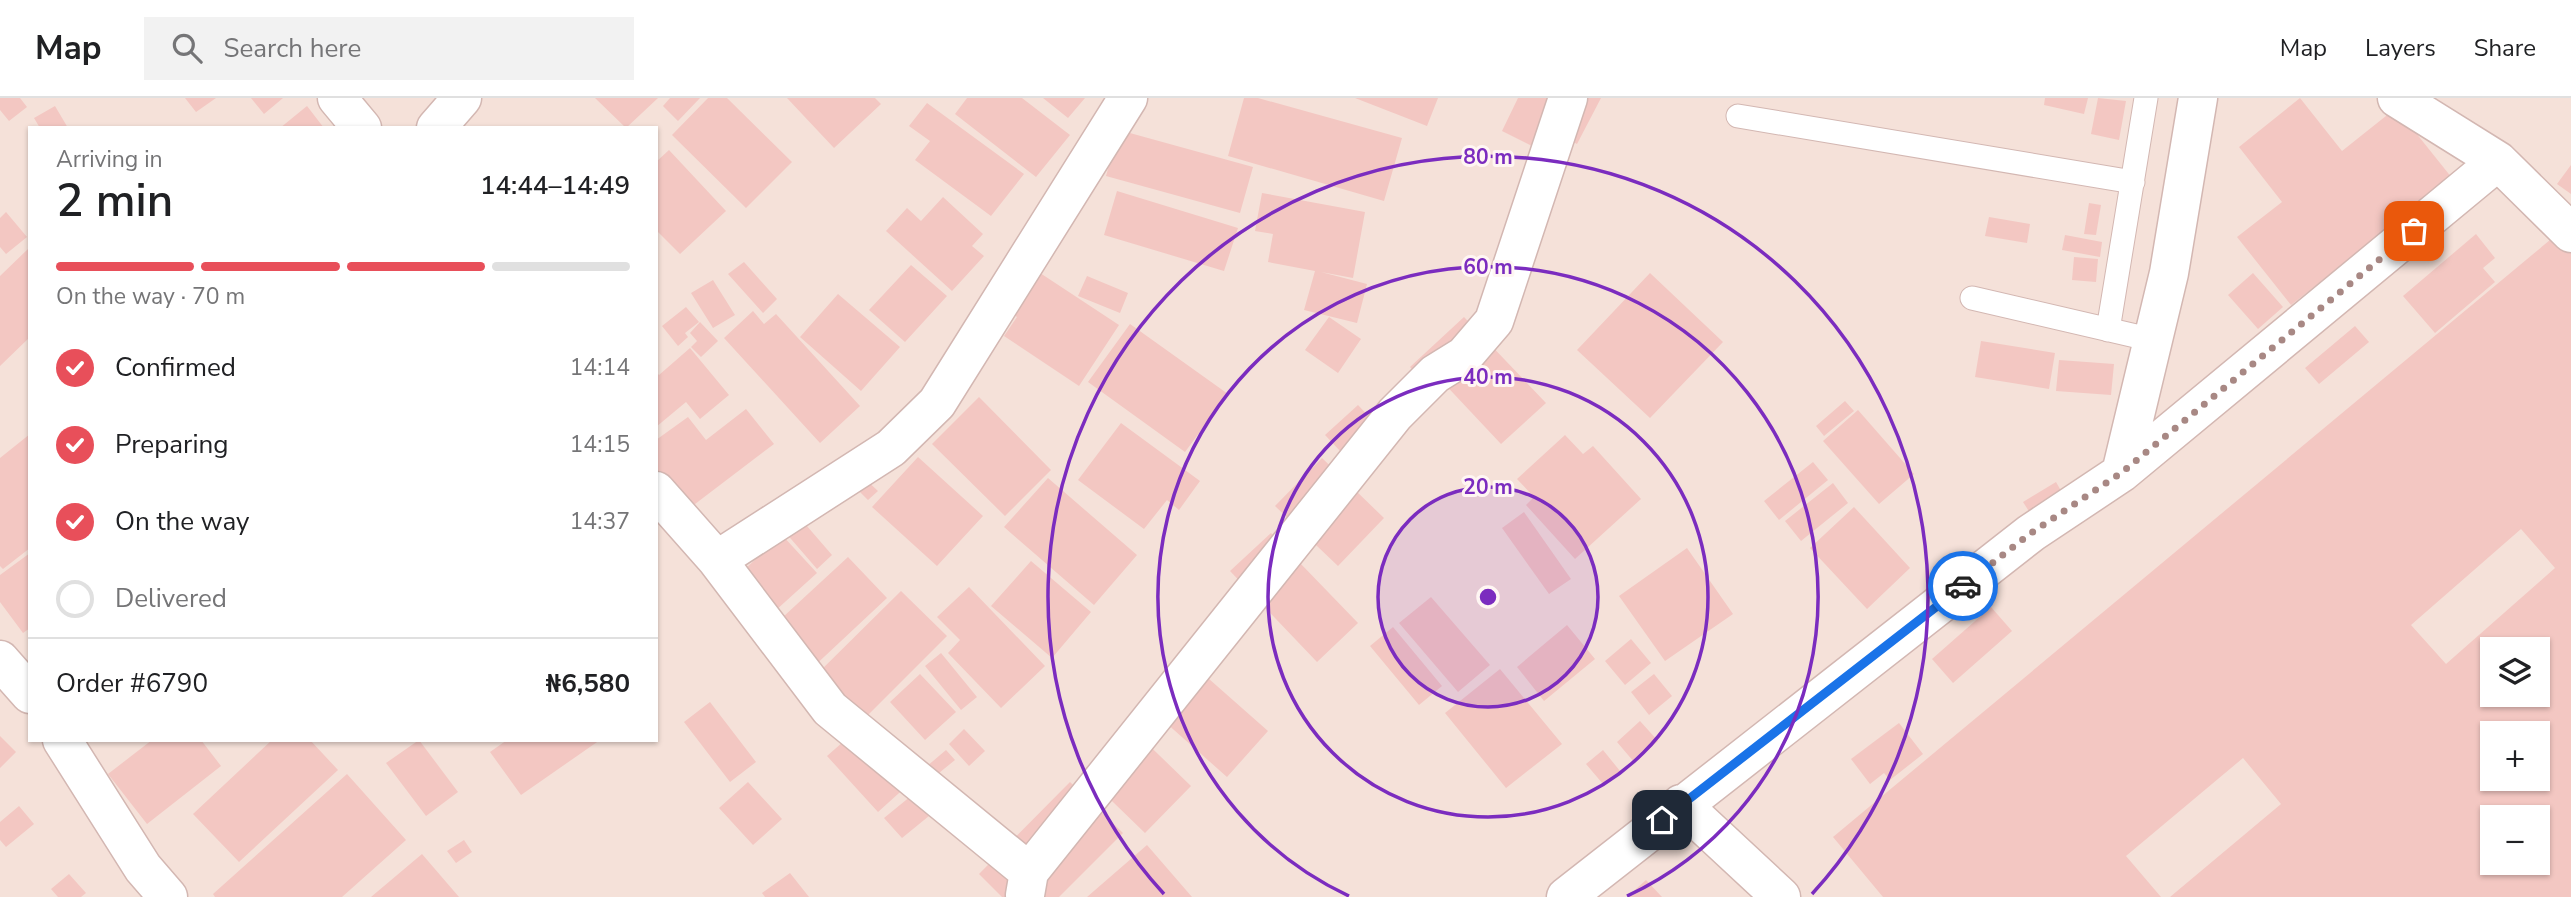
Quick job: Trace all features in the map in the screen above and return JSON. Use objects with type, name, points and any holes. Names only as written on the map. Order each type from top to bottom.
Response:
[{"type":"street","points":[[337,98],[360,126]]},
{"type":"street","points":[[438,126],[461,98]]},
{"type":"street","points":[[717,560],[891,448],[937,403],[1128,98]]},
{"type":"street","points":[[658,493],[717,560],[830,709],[1027,884],[1395,414],[1435,374],[1464,356],[1494,321],[1568,98]]},
{"type":"street","points":[[2121,473],[2169,273],[2198,98]]},
{"type":"street","points":[[2397,98],[2498,161],[2571,233]]},
{"type":"street","points":[[1566,897],[1681,804],[2031,533],[2121,473],[2498,161]]},
{"type":"street","points":[[0,660],[28,692]]},
{"type":"street","points":[[63,742],[143,868],[168,897]]},
{"type":"street","points":[[1681,804],[1781,897]]},
{"type":"lane","points":[[2108,330],[2146,98]]},
{"type":"lane","points":[[1738,116],[2133,182]]},
{"type":"lane","points":[[1972,298],[2153,340]]},
{"type":"shaded area","points":[[0,98],[2571,98],[2571,897],[0,897]]},
{"type":"building","points":[[0,98],[20,98],[27,107],[9,121],[0,110]]},
{"type":"building","points":[[185,98],[216,98],[196,112]]},
{"type":"building","points":[[251,98],[283,98],[264,114]]},
{"type":"building","points":[[595,98],[658,98],[628,126],[624,126]]},
{"type":"building","points":[[670,98],[700,98],[678,121],[663,106]]},
{"type":"building","points":[[708,98],[727,98],[792,162],[746,208],[672,135]]},
{"type":"building","points":[[787,98],[875,98],[881,104],[834,148]]},
{"type":"building","points":[[967,98],[1022,98],[1070,135],[1036,177],[955,114]]},
{"type":"building","points":[[1043,98],[1085,98],[1068,118]]},
{"type":"building","points":[[1244,98],[1258,98],[1402,138],[1384,201],[1228,156]]},
{"type":"building","points":[[1355,98],[1438,98],[1427,126]]},
{"type":"building","points":[[1518,98],[1601,98],[1577,144],[1550,130],[1540,150],[1502,131]]},
{"type":"building","points":[[2045,98],[2088,98],[2084,114],[2044,105]]},
{"type":"building","points":[[2098,98],[2126,101],[2119,140],[2091,134]]},
{"type":"building","points":[[2300,98],[2342,151],[2396,108],[2452,178],[2291,305],[2237,237],[2282,202],[2239,147]]},
{"type":"building","points":[[927,103],[1024,174],[991,216],[915,160],[930,141],[909,126]]},
{"type":"building","points":[[55,106],[67,126],[39,126],[34,118]]},
{"type":"building","points":[[307,106],[322,126],[282,126]]},
{"type":"building","points":[[1119,130],[1253,167],[1240,213],[1106,176]]},
{"type":"building","points":[[669,150],[726,211],[680,254],[658,232],[658,160]]},
{"type":"building","points":[[2571,165],[2571,194],[2557,184]]},
{"type":"building","points":[[1117,191],[1238,228],[1224,271],[1104,235]]},
{"type":"building","points":[[1262,193],[1365,212],[1353,278],[1321,272],[1367,284],[1357,323],[1304,310],[1315,271],[1268,262],[1273,234],[1255,231]]},
{"type":"building","points":[[943,197],[983,234],[972,246],[984,256],[952,291],[886,231],[907,208],[921,221]]},
{"type":"building","points":[[2089,203],[2101,205],[2096,235],[2084,234]]},
{"type":"building","points":[[6,212],[27,237],[6,254],[0,247],[0,218]]},
{"type":"building","points":[[1989,217],[2030,224],[2027,243],[1985,236]]},
{"type":"building","points":[[2476,234],[2495,258],[2483,268],[2495,282],[2435,333],[2403,296]]},
{"type":"building","points":[[2065,235],[2102,242],[2100,257],[2062,250]]},
{"type":"building","points":[[2556,235],[2571,253],[2571,897],[2170,897],[2281,804],[2243,758],[2126,856],[2161,897],[1883,897],[1833,837]],"holes":[[[2521,529],[2555,568],[2446,664],[2411,625]]]},
{"type":"building","points":[[28,249],[28,339],[0,366],[0,276]]},
{"type":"building","points":[[2074,257],[2098,259],[2096,282],[2072,280]]},
{"type":"building","points":[[744,262],[777,299],[763,313],[728,274]]},
{"type":"building","points":[[911,265],[947,296],[905,342],[869,310]]},
{"type":"building","points":[[1034,269],[1119,325],[1079,386],[1004,336],[1017,317],[1008,310]]},
{"type":"building","points":[[1650,273],[1723,342],[1650,418],[1577,350]]},
{"type":"building","points":[[2253,273],[2283,307],[2258,329],[2228,295]]},
{"type":"building","points":[[1087,276],[1128,293],[1120,313],[1078,296]]},
{"type":"building","points":[[713,280],[735,315],[713,328],[691,293]]},
{"type":"building","points":[[838,294],[900,347],[861,391],[800,337]]},
{"type":"building","points":[[686,307],[699,322],[685,333],[688,337],[678,346],[662,326]]},
{"type":"building","points":[[753,311],[764,324],[776,314],[860,406],[820,443],[724,338]]},
{"type":"building","points":[[1329,317],[1361,339],[1338,373],[1305,350]]},
{"type":"building","points":[[1464,317],[1546,403],[1501,444],[1439,378],[1429,387],[1410,367]]},
{"type":"building","points":[[700,322],[718,341],[701,357],[691,347],[697,341],[690,333]]},
{"type":"building","points":[[1130,324],[1228,394],[1185,452],[1088,382]]},
{"type":"building","points":[[2355,326],[2369,342],[2319,384],[2305,368]]},
{"type":"building","points":[[1981,341],[2055,353],[2049,389],[1975,377]]},
{"type":"building","points":[[690,348],[729,395],[700,419],[686,402],[658,425],[659,375]]},
{"type":"building","points":[[2059,360],[2114,364],[2111,395],[2056,391]]},
{"type":"building","points":[[979,397],[1051,470],[1005,516],[932,444]]},
{"type":"building","points":[[1845,401],[1854,411],[1824,436],[1816,426]]},
{"type":"building","points":[[1358,405],[1374,422],[1341,452],[1325,435]]},
{"type":"building","points":[[746,409],[774,444],[674,520],[658,500],[658,439],[688,417],[706,440]]},
{"type":"building","points":[[1858,410],[1914,474],[1879,504],[1823,441]]},
{"type":"building","points":[[1121,423],[1200,481],[1179,510],[1167,500],[1144,529],[1078,480]]},
{"type":"building","points":[[1565,435],[1583,454],[1593,446],[1641,499],[1575,559],[1526,505],[1534,497],[1517,479]]},
{"type":"building","points":[[28,436],[28,550],[3,569],[0,566],[0,458]]},
{"type":"building","points":[[918,457],[983,516],[937,566],[872,507]]},
{"type":"building","points":[[1322,458],[1384,518],[1338,566],[1275,506]]},
{"type":"building","points":[[1813,462],[1828,480],[1779,520],[1764,501]]},
{"type":"building","points":[[864,478],[878,491],[868,500],[855,487]]},
{"type":"building","points":[[1048,478],[1137,555],[1094,605],[1004,527]]},
{"type":"building","points":[[2056,482],[2064,496],[2032,516],[2023,502]]},
{"type":"building","points":[[1833,483],[1848,503],[1801,541],[1785,521]]},
{"type":"building","points":[[1854,507],[1910,568],[1867,609],[1810,548]]},
{"type":"building","points":[[1524,512],[1571,579],[1549,594],[1502,528]]},
{"type":"building","points":[[800,518],[832,555],[817,569],[785,532]]},
{"type":"building","points":[[1271,533],[1358,623],[1317,662],[1230,571]]},
{"type":"building","points":[[782,535],[817,573],[754,630],[719,593]]},
{"type":"building","points":[[1687,548],[1733,614],[1665,661],[1619,596]]},
{"type":"building","points":[[28,554],[28,629],[23,633],[0,602],[0,575]]},
{"type":"building","points":[[848,557],[887,598],[809,671],[770,629]]},
{"type":"building","points":[[1031,561],[1091,612],[1052,658],[991,606]]},
{"type":"building","points":[[969,587],[1045,666],[1001,708],[948,653],[960,640],[937,617]]},
{"type":"building","points":[[901,591],[947,636],[858,725],[812,679]]},
{"type":"building","points":[[1431,597],[1490,665],[1458,692],[1399,623]]},
{"type":"building","points":[[1991,607],[2012,631],[1953,683],[1932,659]]},
{"type":"building","points":[[1567,625],[1595,659],[1544,701],[1517,667]]},
{"type":"building","points":[[1393,627],[1442,686],[1419,705],[1370,646]]},
{"type":"building","points":[[1631,639],[1651,663],[1625,685],[1605,661]]},
{"type":"building","points":[[941,653],[977,697],[961,710],[925,666]]},
{"type":"building","points":[[1183,656],[1268,731],[1227,777],[1165,722],[1151,738],[1128,717]]},
{"type":"building","points":[[1500,669],[1562,744],[1506,788],[1445,713]]},
{"type":"building","points":[[920,674],[956,712],[925,740],[890,702]]},
{"type":"building","points":[[1654,674],[1672,696],[1649,715],[1631,692]]},
{"type":"building","points":[[710,702],[756,762],[730,782],[684,722]]},
{"type":"building","points":[[868,720],[919,775],[878,812],[827,756]]},
{"type":"building","points":[[1640,721],[1658,741],[1634,762],[1617,742]]},
{"type":"building","points":[[1899,723],[1923,754],[1890,780],[1884,773],[1870,784],[1851,759]]},
{"type":"building","points":[[1128,725],[1191,786],[1145,833],[1082,772]]},
{"type":"building","points":[[964,729],[985,751],[969,766],[949,744]]},
{"type":"building","points":[[0,736],[16,752],[0,768]]},
{"type":"building","points":[[149,742],[203,742],[221,766],[147,824],[108,774]]},
{"type":"building","points":[[270,742],[312,742],[338,770],[239,862],[193,814]]},
{"type":"building","points":[[416,742],[420,742],[458,792],[426,816],[386,763]]},
{"type":"building","points":[[504,742],[597,742],[521,795],[490,752]]},
{"type":"building","points":[[946,750],[955,760],[934,777],[926,767]]},
{"type":"building","points":[[1603,750],[1620,771],[1603,784],[1586,764]]},
{"type":"building","points":[[347,774],[406,840],[342,897],[215,897],[213,894]]},
{"type":"building","points":[[748,782],[782,819],[753,845],[719,808]]},
{"type":"building","points":[[1070,782],[1123,833],[1059,897],[1002,897],[979,874]]},
{"type":"building","points":[[922,787],[940,807],[902,838],[884,818]]},
{"type":"building","points":[[19,806],[34,824],[6,847],[0,840],[0,822]]},
{"type":"building","points":[[464,840],[472,852],[456,863],[447,851]]},
{"type":"building","points":[[1147,845],[1192,897],[1087,897]]},
{"type":"building","points":[[422,854],[459,897],[371,897]]},
{"type":"building","points":[[790,873],[809,897],[765,897],[762,893]]},
{"type":"building","points":[[69,874],[86,893],[81,897],[58,897],[51,889]]},
{"type":"building","points":[[1646,880],[1662,897],[1627,897]]},
{"type":"way so far","points":[[1963,586],[2031,533],[2121,473],[2414,231]]},
{"type":"route","points":[[1662,820],[1963,586]]}]
